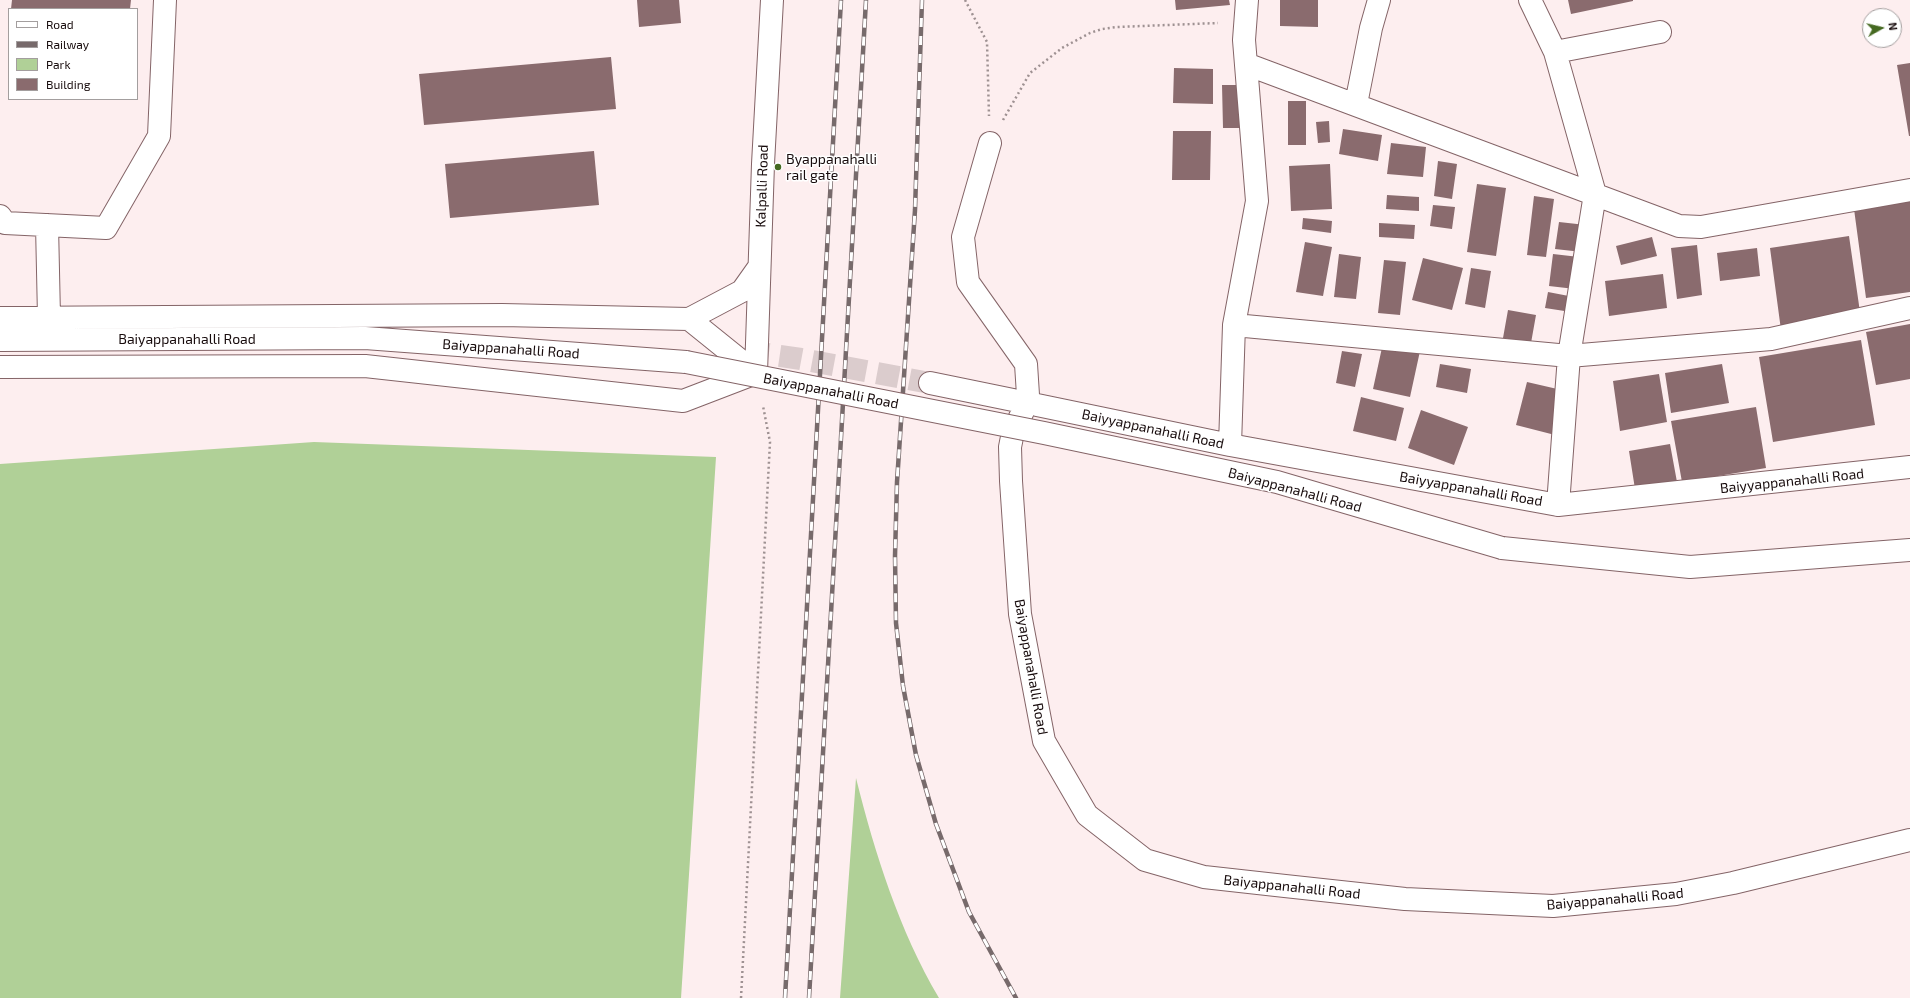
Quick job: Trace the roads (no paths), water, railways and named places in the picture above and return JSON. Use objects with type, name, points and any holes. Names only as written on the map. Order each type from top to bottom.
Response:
[{"type":"street","points":[[0,216],[5,223],[106,228],[159,136],[165,0]]},
{"type":"street","name":"Kalpalli Road","points":[[756,373],[763,164],[772,0]]},
{"type":"street","points":[[1230,445],[1234,325],[1257,201],[1244,40],[1247,0]]},
{"type":"street","points":[[1356,104],[1371,28],[1379,0]]},
{"type":"street","points":[[1530,0],[1555,52],[1595,194],[1569,356],[1558,505]]},
{"type":"street","points":[[1555,52],[1660,32]]},
{"type":"street","points":[[1246,64],[1679,226],[1701,228],[1910,190]]},
{"type":"street","points":[[990,143],[963,237],[968,282],[1026,364],[1026,400]]},
{"type":"street","points":[[47,225],[49,317]]},
{"type":"street","points":[[0,318],[502,315],[689,319],[742,291],[759,267]]},
{"type":"street","points":[[1234,325],[1569,356],[1771,339],[1910,308]]},
{"type":"street","name":"Baiyappanahalli Road","points":[[689,319],[737,350],[756,373]]},
{"type":"street","name":"Baiyappanahalli Road","points":[[0,340],[365,338],[686,362],[1277,482],[1502,548],[1690,567],[1910,550]]},
{"type":"street","points":[[0,367],[365,366],[683,401],[756,373]]},
{"type":"street","name":"Baiyyappanahalli Road","points":[[930,383],[1026,400],[1230,445],[1558,505],[1910,467]]},
{"type":"street","name":"Baiyappanahalli Road","points":[[1026,400],[1024,409],[1013,432],[1010,447],[1011,481],[1020,614],[1044,741],[1087,815],[1145,860],[1204,877],[1255,883],[1405,899],[1553,906],[1676,894],[1733,883],[1910,840]]},
{"type":"tunnel","points":[[747,351],[801,359],[930,383]]},
{"type":"railway","points":[[785,998],[841,0]]},
{"type":"railway","points":[[809,998],[866,0]]},
{"type":"railway","points":[[922,0],[915,210],[897,482],[895,556],[896,623],[903,686],[916,755],[936,824],[969,912],[1016,998]]},
{"type":"place","name":"Byappanahalli rail gate","points":[[778,167]]}]
